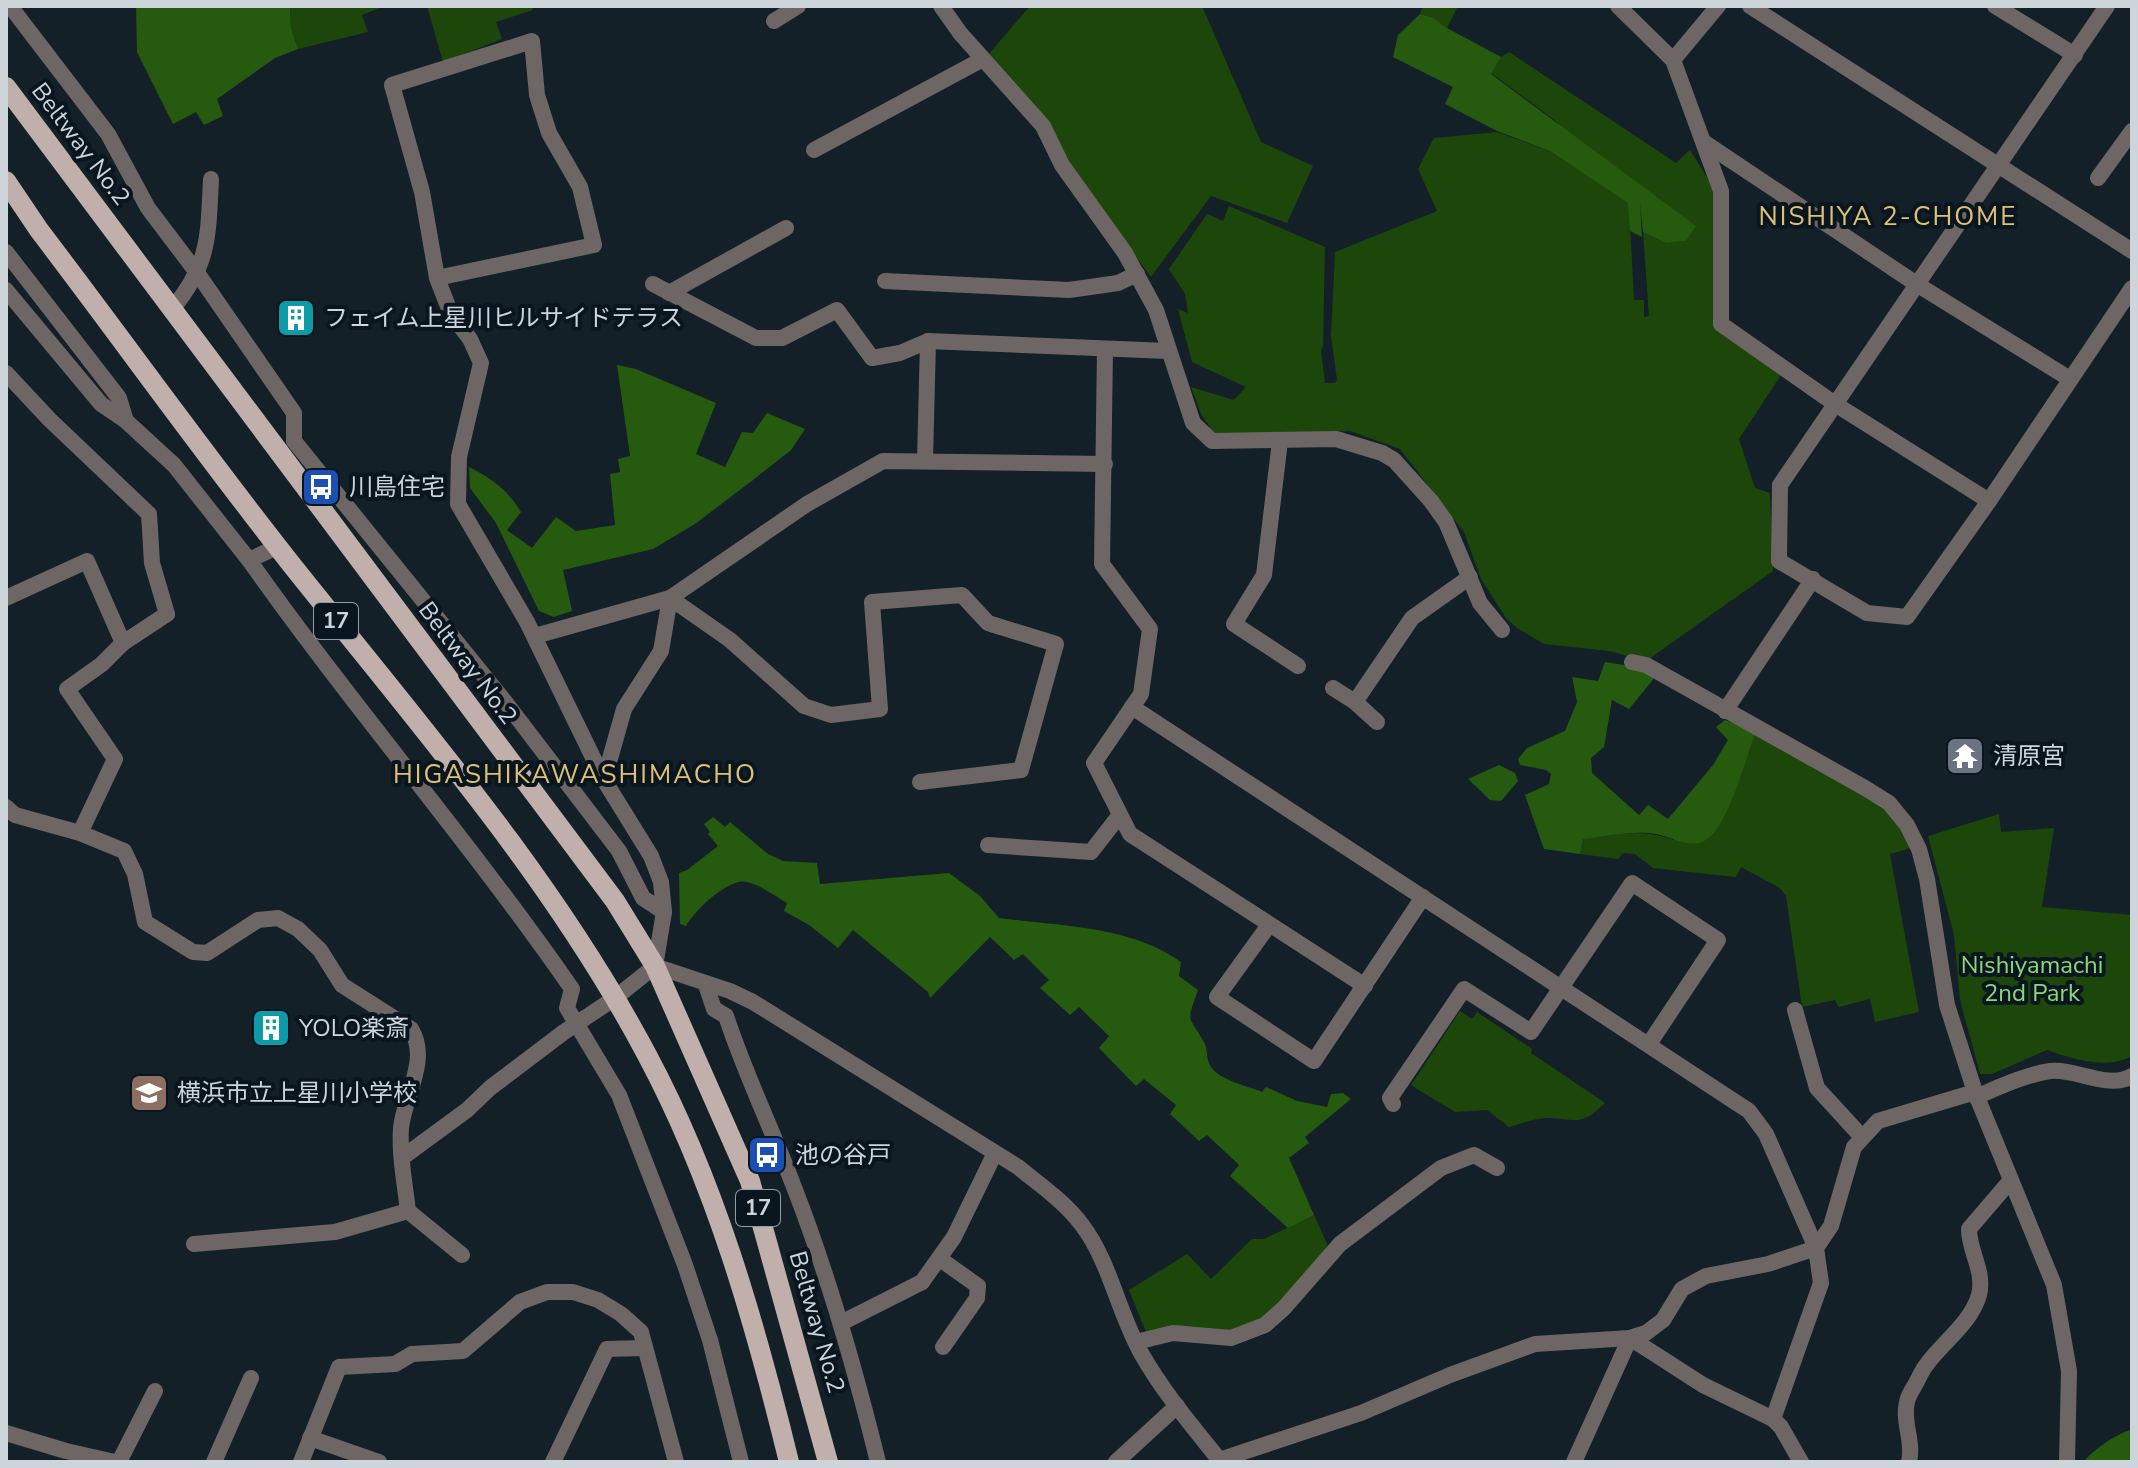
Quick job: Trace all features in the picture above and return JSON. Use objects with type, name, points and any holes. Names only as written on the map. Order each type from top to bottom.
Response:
[{"type":"main road","name":"Beltway No.2","points":[[6,87],[615,901],[655,966],[750,1181],[828,1462]]},
{"type":"main road","name":"17","points":[[6,181],[39,230],[277,547],[458,773],[576,935],[615,998],[648,1057],[694,1157],[734,1262],[764,1359],[789,1462]]},
{"type":"street","points":[[10,6],[108,134],[148,208],[198,274],[294,413],[294,441],[506,703],[600,826],[619,851],[643,898],[664,912]]},
{"type":"street","points":[[774,21],[798,6]]},
{"type":"street","points":[[941,6],[960,33],[1043,126],[1062,165],[1125,253],[1156,310],[1193,423],[1212,441],[1336,439],[1382,453],[1394,460],[1446,522],[1480,603],[1502,630]]},
{"type":"street","points":[[1618,6],[1673,60],[1721,191],[1721,324],[1835,404],[1989,501]]},
{"type":"street","points":[[1673,60],[1718,6]]},
{"type":"street","points":[[1750,6],[2132,251]]},
{"type":"street","points":[[1995,6],[2075,55]]},
{"type":"street","points":[[2107,6],[1780,485],[1779,561],[1867,613],[1907,617],[2132,288]]},
{"type":"street","points":[[403,1157],[467,1110],[490,1088],[655,966],[664,912],[661,882],[651,856],[604,780],[535,636],[458,504],[459,457],[481,363],[470,339],[451,314],[437,278],[422,192],[392,85],[532,41],[537,95],[549,133],[580,187],[594,245],[437,278]]},
{"type":"street","points":[[814,150],[983,59]]},
{"type":"street","points":[[2098,178],[2132,131]]},
{"type":"street","points":[[1705,143],[1918,285],[2070,379]]},
{"type":"street","points":[[172,309],[198,274],[207,244],[211,179]]},
{"type":"street","points":[[669,293],[786,228]]},
{"type":"street","points":[[6,252],[119,398],[126,421]]},
{"type":"street","points":[[885,281],[1069,290],[1118,283],[1137,274]]},
{"type":"street","points":[[653,284],[756,338],[782,338],[837,310],[872,358],[900,353],[928,341],[1168,351]]},
{"type":"street","points":[[6,290],[101,404],[126,421],[174,465],[572,989],[567,1008],[619,1095],[685,1265],[710,1340],[741,1462]]},
{"type":"street","points":[[925,461],[928,341]]},
{"type":"street","points":[[1105,349],[1102,564],[1150,629],[1141,694],[1094,763],[1130,834],[1365,986]]},
{"type":"street","points":[[6,373],[50,420],[149,514],[152,563],[167,614],[123,643],[102,664],[67,689],[115,759],[80,833]]},
{"type":"street","points":[[1280,441],[1264,575],[1234,624],[1298,666]]},
{"type":"street","points":[[535,636],[670,598],[807,504],[883,461],[1105,464]]},
{"type":"street","points":[[249,560],[277,547]]},
{"type":"street","points":[[6,598],[87,561],[123,643]]},
{"type":"street","points":[[1355,702],[1412,618],[1470,577]]},
{"type":"street","points":[[1725,711],[1813,579]]},
{"type":"street","points":[[670,598],[730,640],[804,706],[831,715],[880,709],[872,602],[962,595],[988,623],[1056,644],[1021,770],[920,782]]},
{"type":"street","points":[[604,780],[624,709],[661,651],[670,598]]},
{"type":"street","points":[[1632,662],[1646,665],[1865,788],[1889,803],[1907,825],[1919,849],[1927,879],[1947,1005],[1976,1094],[2054,1285],[2069,1371],[2067,1462]]},
{"type":"street","points":[[1333,688],[1377,722]]},
{"type":"street","points":[[1132,707],[1749,1111],[1766,1134],[1816,1248],[1821,1283],[1773,1419]]},
{"type":"street","points":[[6,807],[15,815],[80,833],[124,851],[135,874],[145,922],[193,952],[207,953],[258,920],[278,918],[298,929],[320,950],[342,985],[411,1029],[418,1040],[419,1055],[401,1127],[408,1211],[462,1255]]},
{"type":"street","points":[[988,845],[1091,852],[1119,816]]},
{"type":"street","points":[[1393,1104],[1390,1098],[1464,989],[1531,1032],[1632,883],[1718,940],[1649,1044]]},
{"type":"street","points":[[1269,925],[1217,997],[1314,1061],[1423,897]]},
{"type":"street","points":[[655,966],[753,1002],[995,1153],[1058,1199],[1094,1244],[1136,1342],[1164,1390],[1220,1461],[1361,1413],[1450,1375],[1535,1344],[1630,1338],[1646,1333],[1663,1320],[1682,1289],[1706,1276],[1768,1264],[1816,1248],[1831,1226],[1854,1147],[1878,1121],[2051,1071],[2107,1080],[2125,1081],[2132,1076]]},
{"type":"street","points":[[706,985],[714,1009],[726,1016],[744,1069],[794,1187],[841,1323],[878,1462]]},
{"type":"street","points":[[1795,1010],[1817,1088],[1861,1136]]},
{"type":"street","points":[[841,1323],[922,1282],[954,1237],[995,1153]]},
{"type":"street","points":[[1136,1342],[1173,1333],[1231,1338],[1265,1325],[1340,1244],[1438,1164],[1474,1155],[1497,1168]]},
{"type":"street","points":[[1909,1462],[1913,1447],[1906,1423],[1907,1400],[1927,1364],[1973,1308],[1979,1295],[1980,1279],[1978,1260],[1969,1241],[1969,1229],[2011,1180]]},
{"type":"street","points":[[194,1244],[335,1232],[408,1211]]},
{"type":"street","points":[[940,1259],[978,1286],[977,1298],[943,1347]]},
{"type":"street","points":[[301,1462],[339,1367],[395,1364],[412,1354],[463,1351],[520,1302],[547,1292],[573,1292],[598,1300],[621,1314],[641,1332],[676,1462]]},
{"type":"street","points":[[1630,1338],[1703,1385],[1773,1419],[1801,1462]]},
{"type":"street","points":[[1574,1462],[1630,1338]]},
{"type":"street","points":[[553,1462],[607,1349],[645,1348]]},
{"type":"street","points":[[214,1462],[251,1378]]},
{"type":"street","points":[[6,1433],[67,1457],[117,1462],[155,1391]]},
{"type":"street","points":[[1116,1462],[1177,1406]]},
{"type":"street","points":[[310,1438],[379,1462]]},
{"type":"green space","points":[[136,6],[290,6],[291,28],[298,49],[275,58],[217,99],[223,116],[204,125],[196,112],[173,124],[137,52]]},
{"type":"green space","points":[[290,6],[385,6],[362,15],[368,32],[298,49],[291,28]]},
{"type":"green space","points":[[427,6],[532,6],[533,10],[496,22],[502,39],[443,62]]},
{"type":"green space","points":[[1030,6],[1202,6],[1261,142],[1313,166],[1287,223],[1211,196],[1151,277],[988,55]]},
{"type":"green space","points":[[1423,6],[1458,6],[1447,28],[1434,18],[1420,14]]},
{"type":"green space","points":[[1420,14],[1434,18],[1501,57],[1491,74],[1696,226],[1686,241],[1666,243],[1643,232],[1640,203],[1642,237],[1630,231],[1628,203],[1550,151],[1497,131],[1445,104],[1453,87],[1393,57],[1398,35]]},
{"type":"green space","points":[[1509,52],[1676,163],[1690,150],[1716,192],[1714,325],[1781,375],[1739,439],[1755,488],[1770,493],[1773,571],[1646,661],[1609,651],[1544,644],[1517,628],[1506,618],[1481,579],[1464,532],[1400,449],[1350,431],[1216,435],[1202,416],[1191,387],[1234,400],[1246,387],[1192,362],[1178,309],[1188,313],[1185,294],[1169,269],[1207,214],[1223,221],[1229,206],[1325,247],[1321,350],[1325,383],[1335,383],[1331,336],[1335,252],[1437,211],[1418,169],[1434,138],[1497,132],[1550,151],[1629,203],[1634,300],[1644,300],[1644,317],[1649,316],[1643,232],[1666,243],[1686,241],[1552,118],[1491,73],[1501,57]]},
{"type":"green space","points":[[617,365],[636,369],[716,403],[696,454],[725,467],[742,432],[753,433],[767,413],[805,429],[791,450],[753,480],[695,524],[653,549],[563,570],[572,611],[554,617],[539,611],[496,523],[470,488],[469,467],[498,485],[516,504],[521,512],[507,530],[532,548],[556,517],[576,531],[615,525],[610,474],[620,472],[618,459],[630,456]]},
{"type":"green space","points":[[1605,662],[1642,668],[1656,676],[1629,709],[1612,700],[1604,747],[1591,758],[1592,773],[1639,815],[1648,805],[1668,819],[1713,765],[1728,740],[1716,727],[1725,720],[1756,731],[1727,812],[1709,837],[1699,843],[1657,834],[1630,833],[1583,839],[1580,854],[1544,849],[1525,795],[1549,784],[1551,774],[1546,770],[1520,765],[1518,759],[1527,748],[1565,731],[1577,702],[1572,677],[1598,681]]},
{"type":"green space","points":[[1756,731],[1881,803],[1897,820],[1911,848],[1890,854],[1919,1012],[1875,1022],[1870,999],[1839,1007],[1835,1000],[1802,1007],[1786,896],[1780,888],[1741,867],[1736,877],[1653,868],[1635,854],[1623,853],[1618,859],[1580,854],[1583,839],[1640,833],[1673,840]]},
{"type":"green space","points":[[1499,765],[1515,773],[1518,781],[1501,801],[1490,800],[1468,779]]},
{"type":"green space","name":"Nishiyamachi 2nd Park","points":[[1999,814],[2001,832],[2054,828],[2042,907],[2132,915],[2132,1056],[2101,1063],[2078,1060],[2047,1050],[1992,1074],[1980,1074],[1960,1000],[1954,935],[1928,836]]},
{"type":"green space","points":[[713,817],[725,827],[730,822],[768,854],[783,861],[817,863],[820,884],[949,873],[980,896],[999,918],[1117,934],[1161,950],[1181,962],[1179,976],[1198,990],[1190,1018],[1204,1042],[1209,1064],[1215,1072],[1262,1092],[1266,1087],[1297,1101],[1327,1107],[1331,1094],[1343,1093],[1351,1099],[1305,1137],[1309,1143],[1289,1158],[1314,1215],[1288,1228],[1230,1176],[1239,1165],[1207,1135],[1199,1141],[1170,1114],[1176,1105],[1144,1079],[1136,1086],[1099,1048],[1109,1036],[1079,1007],[1070,1015],[1040,988],[1049,980],[1023,954],[1014,960],[990,937],[930,998],[928,992],[853,930],[838,948],[809,925],[784,911],[787,903],[747,882],[722,890],[696,912],[686,926],[680,924],[679,873],[718,846],[704,824]]},
{"type":"green space","points":[[1460,1011],[1472,1019],[1477,1012],[1605,1103],[1584,1119],[1542,1118],[1509,1127],[1487,1110],[1455,1112],[1411,1085]]},
{"type":"green space","points":[[1314,1215],[1328,1246],[1285,1300],[1266,1318],[1232,1330],[1146,1332],[1129,1290],[1187,1254],[1211,1279],[1252,1239],[1264,1239]]},
{"type":"green space","points":[[2132,1429],[2132,1462],[2083,1462],[2106,1442]]},
{"type":"place","name":"フェイム上星川ヒルサイドテラス","points":[[296,318]]},
{"type":"place","name":"川島住宅","points":[[321,487]]},
{"type":"place","name":"清原宮","points":[[1965,756]]},
{"type":"place","name":"YOLO楽斎","points":[[271,1028]]},
{"type":"place","name":"横浜市立上星川小学校","points":[[149,1093]]},
{"type":"place","name":"池の谷戸","points":[[767,1155]]},
{"type":"district","name":"NISHIYA 2-CHOME","points":[[1888,216]]},
{"type":"district","name":"HIGASHIKAWASHIMACHO","points":[[575,774]]}]
